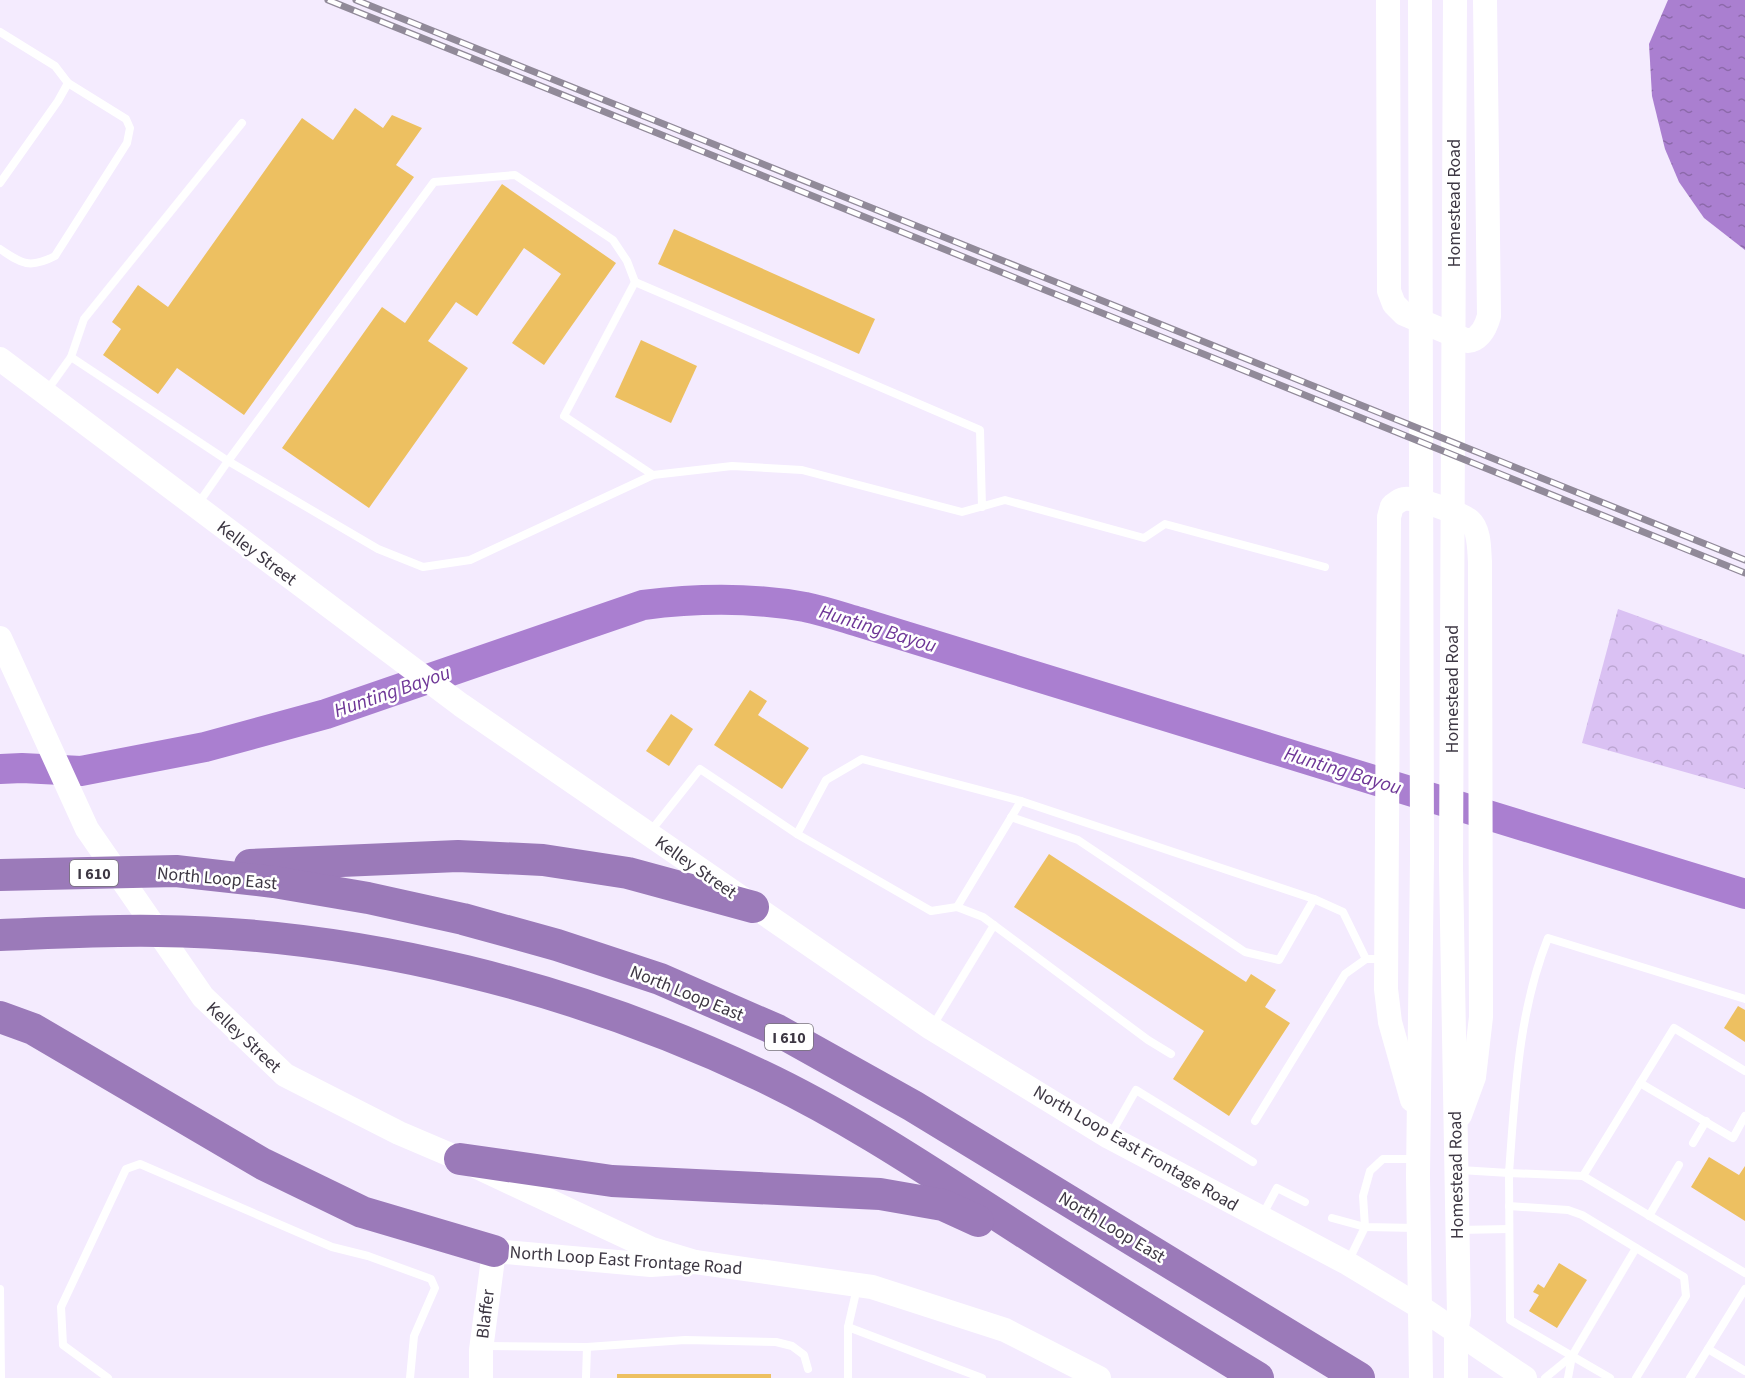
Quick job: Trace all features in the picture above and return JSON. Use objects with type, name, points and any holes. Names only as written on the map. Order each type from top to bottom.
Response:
[{"type":"highway","points":[[176,871],[286,862],[458,856],[543,861],[628,873],[753,907]]},
{"type":"highway","name":"North Loop East","points":[[0,875],[176,871],[274,882],[463,919],[557,945],[660,979],[777,1030],[913,1106],[1348,1372]]},
{"type":"highway","name":"I 610","points":[[0,935],[158,931],[264,937],[364,951],[452,968],[534,988],[650,1027],[761,1076],[872,1135],[1258,1378]]},
{"type":"highway","points":[[0,1017],[33,1029],[263,1164],[362,1212],[494,1251]]},
{"type":"highway","points":[[460,1159],[612,1181],[880,1194],[943,1205],[1080,1268]]},
{"type":"main road","points":[[1388,0],[1389,291],[1394,304],[1404,314],[1468,341],[1474,340],[1486,328],[1489,316],[1485,0]]},
{"type":"main road","name":"Homestead Road","points":[[1455,0],[1450,867],[1459,1315],[1456,1331],[1456,1378]]},
{"type":"main road","name":"Homestead Road","points":[[1420,10],[1422,858],[1419,1228],[1421,1378]]},
{"type":"main road","name":"Kelley Street","points":[[0,359],[395,657],[753,907]]},
{"type":"main road","points":[[1419,1126],[1390,1022],[1386,989],[1376,959],[1387,860],[1389,517],[1392,506],[1401,499],[1412,498],[1460,515],[1472,522],[1478,539],[1480,562],[1480,1017],[1474,1077],[1455,1129]]},
{"type":"main road","name":"Kelley Street","points":[[4,646],[87,830],[203,997],[285,1075],[399,1133],[652,1249],[695,1262]]},
{"type":"main road","name":"North Loop East Frontage Road","points":[[753,907],[931,1028],[1109,1137],[1347,1263],[1420,1307],[1525,1378]]},
{"type":"main road","name":"North Loop East Frontage Road","points":[[494,1251],[651,1265],[695,1262],[872,1287],[1005,1330],[1092,1376]]},
{"type":"main road","name":"Blaffer","points":[[481,1378],[481,1346],[494,1251]]},
{"type":"lane","points":[[0,32],[55,66],[68,83],[126,119],[130,128],[127,143],[55,256],[39,265],[20,262],[0,249]]},
{"type":"lane","points":[[0,183],[58,101],[68,83]]},
{"type":"lane","points":[[45,394],[71,357],[84,320],[242,123]]},
{"type":"lane","points":[[196,507],[434,182],[515,175],[614,240],[627,261],[635,282],[980,430],[982,507]]},
{"type":"lane","points":[[635,282],[564,416],[653,476]]},
{"type":"lane","points":[[71,357],[228,461],[378,549],[423,567],[470,561],[653,476],[732,466],[802,470],[962,512],[1005,500],[1144,538],[1165,524],[1325,567]]},
{"type":"lane","points":[[796,834],[826,780],[862,759],[1021,801],[1314,898],[1343,912],[1345,920],[1376,959],[1345,974],[1255,1120]]},
{"type":"lane","points":[[648,834],[700,768],[796,834],[931,911],[957,907],[983,917],[1148,1040],[1171,1054]]},
{"type":"lane","points":[[957,907],[1021,801]]},
{"type":"lane","points":[[1011,817],[1078,840],[1245,952],[1279,960],[1314,898]]},
{"type":"lane","points":[[931,1028],[994,925]]},
{"type":"lane","points":[[1610,1378],[1510,1320],[1509,1173],[1515,1093],[1525,1019],[1539,959],[1548,939],[1745,999]]},
{"type":"lane","points":[[1583,1176],[1674,1028],[1745,1071]]},
{"type":"lane","points":[[1640,1083],[1733,1138],[1745,1116]]},
{"type":"lane","points":[[1109,1137],[1136,1090],[1253,1162]]},
{"type":"lane","points":[[1693,1143],[1706,1121]]},
{"type":"lane","points":[[1347,1263],[1365,1227],[1363,1196],[1370,1171],[1383,1159],[1419,1159]]},
{"type":"lane","points":[[108,1378],[63,1345],[61,1307],[126,1169],[140,1164],[332,1247],[368,1256],[431,1279],[435,1288],[414,1336],[410,1378]]},
{"type":"lane","points":[[1649,1216],[1679,1165]]},
{"type":"lane","points":[[1456,1170],[1583,1176],[1745,1273]]},
{"type":"lane","points":[[1261,1219],[1277,1188],[1305,1202]]},
{"type":"lane","points":[[1509,1206],[1568,1210],[1582,1215],[1684,1277],[1686,1296],[1636,1378]]},
{"type":"lane","points":[[1332,1218],[1365,1227],[1419,1228]]},
{"type":"lane","points":[[1457,1230],[1509,1229]]},
{"type":"lane","points":[[1545,1378],[1572,1356],[1636,1248]]},
{"type":"lane","points":[[848,1378],[848,1327],[858,1285]]},
{"type":"lane","points":[[0,1289],[1,1378]]},
{"type":"lane","points":[[1690,1378],[1745,1289]]},
{"type":"lane","points":[[848,1327],[982,1378]]},
{"type":"lane","points":[[481,1346],[587,1347],[685,1340],[776,1342],[792,1346],[804,1355],[808,1369]]},
{"type":"lane","points":[[586,1378],[587,1347]]},
{"type":"lane","points":[[1708,1349],[1745,1371]]},
{"type":"lane","points":[[1568,1378],[1572,1356]]},
{"type":"green space","points":[[1618,609],[1745,655],[1745,789],[1582,743]]},
{"type":"water","points":[[1668,0],[1745,0],[1745,250],[1704,218],[1679,182],[1665,149],[1652,96],[1649,44]]},
{"type":"building","points":[[355,108],[383,128],[392,115],[422,128],[396,165],[414,177],[244,415],[177,368],[158,394],[103,355],[121,329],[112,322],[138,285],[168,307],[302,118],[333,140]]},
{"type":"building","points":[[502,184],[616,263],[544,365],[512,343],[561,274],[524,248],[477,316],[456,302],[428,341],[468,368],[369,508],[282,448],[382,307],[405,323]]},
{"type":"building","points":[[674,229],[875,319],[859,354],[658,264]]},
{"type":"building","points":[[641,340],[697,366],[671,423],[615,397]]},
{"type":"building","points":[[750,690],[767,701],[758,715],[809,748],[782,789],[714,745]]},
{"type":"building","points":[[671,714],[693,729],[669,766],[646,751]]},
{"type":"building","points":[[1049,854],[1246,982],[1251,974],[1276,990],[1265,1007],[1290,1023],[1229,1116],[1173,1079],[1204,1031],[1014,907]]},
{"type":"building","points":[[1738,1006],[1745,1010],[1745,1042],[1724,1028]]},
{"type":"building","points":[[1709,1157],[1739,1175],[1745,1166],[1745,1221],[1691,1187]]},
{"type":"building","points":[[1559,1263],[1587,1280],[1557,1328],[1529,1311],[1539,1295],[1533,1292],[1538,1284],[1544,1288]]},
{"type":"building","points":[[617,1374],[771,1374],[771,1378],[617,1378]]},
{"type":"waterway","name":"Hunting Bayou","points":[[0,769],[81,771],[205,747],[326,714],[643,605],[704,600],[764,601],[805,607],[839,616],[1745,894]]},
{"type":"railway","points":[[328,0],[1745,573]]},
{"type":"railway","points":[[356,0],[1745,560]]}]
